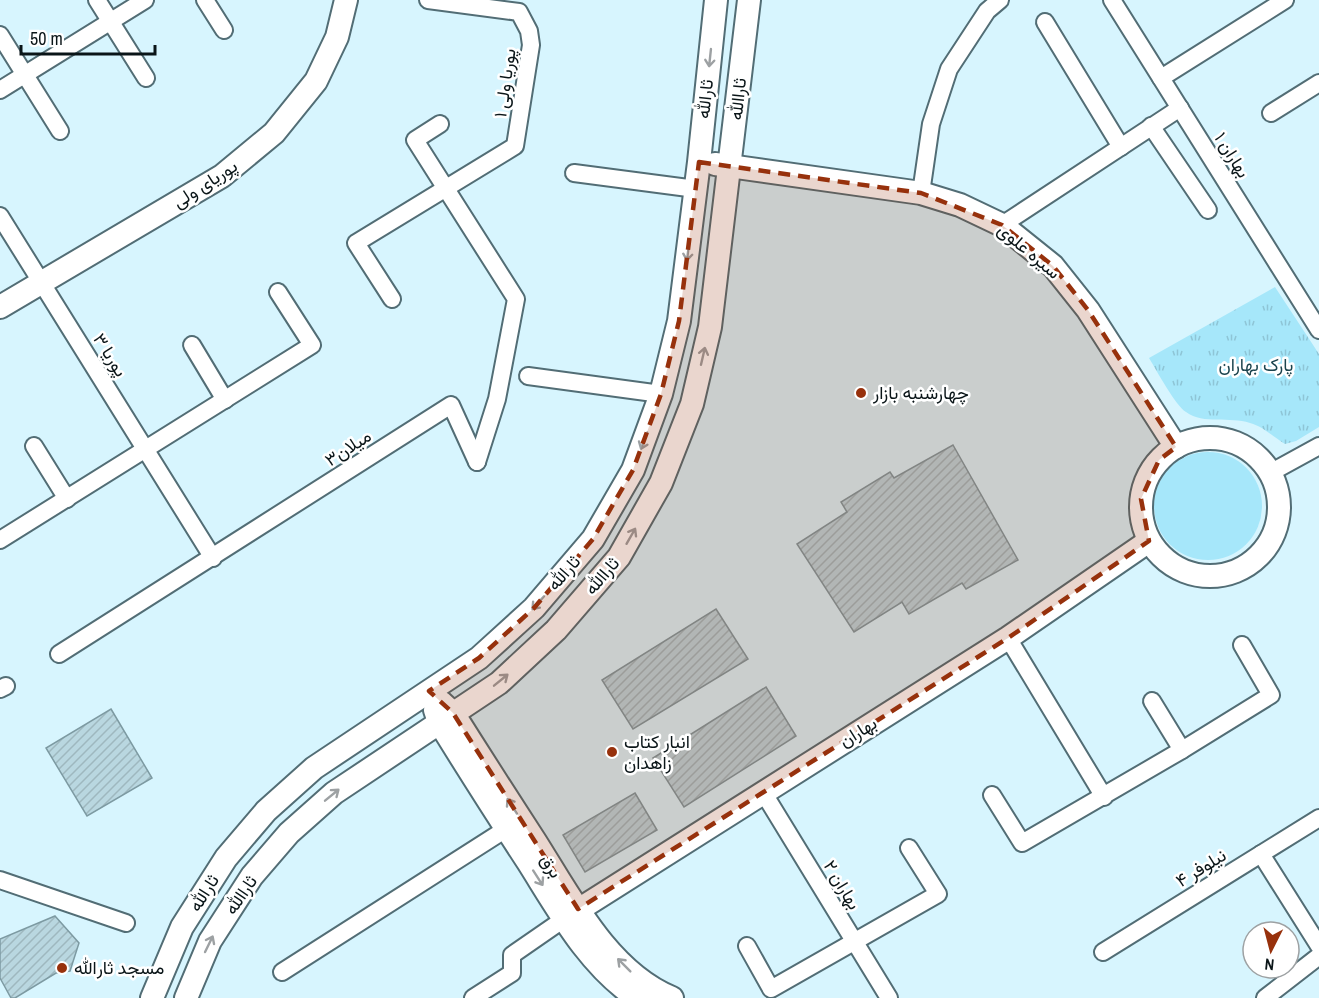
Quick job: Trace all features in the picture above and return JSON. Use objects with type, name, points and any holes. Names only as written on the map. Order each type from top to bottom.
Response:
[{"type":"street","points":[[97,0],[146,78]]},
{"type":"street","points":[[0,90],[145,0]]},
{"type":"street","points":[[205,0],[224,30]]},
{"type":"street","name":"پوریای ولی","points":[[0,307],[222,176],[274,133],[316,81],[337,37],[346,0]]},
{"type":"street","name":"پوریا ولی ۱","points":[[428,0],[519,12],[529,31],[531,45],[515,146],[445,189]]},
{"type":"street","name":"ثارالله","points":[[152,998],[182,927],[226,858],[267,811],[314,768],[479,658],[525,616],[593,539],[633,470],[662,394],[679,321],[716,0]]},
{"type":"street","name":"ثاراالله","points":[[186,998],[210,941],[252,876],[289,833],[334,793],[499,683],[556,630],[619,557],[661,483],[692,404],[710,327],[749,0]]},
{"type":"street","points":[[921,193],[931,124],[949,69],[987,11],[1000,0]]},
{"type":"street","name":"بهاران ۱","points":[[1112,0],[1319,330]]},
{"type":"street","points":[[1161,78],[1285,0]]},
{"type":"street","points":[[1045,22],[1121,147]]},
{"type":"street","points":[[0,35],[60,131]]},
{"type":"street","points":[[1271,114],[1319,83]]},
{"type":"street","points":[[1002,225],[1180,108]]},
{"type":"street","points":[[392,298],[356,243],[445,189],[415,140],[440,124]]},
{"type":"street","points":[[1151,126],[1208,210]]},
{"type":"street","name":"سیره علوی","points":[[699,162],[921,193],[960,205],[1002,225],[1053,266],[1088,310],[1176,447]]},
{"type":"street","points":[[574,173],[696,189]]},
{"type":"street","name":"میلان۳","points":[[213,558],[451,405],[477,462],[497,399],[516,299],[445,189]]},
{"type":"street","name":"پوریا ۳","points":[[0,216],[213,558]]},
{"type":"street","points":[[0,540],[312,345],[278,292]]},
{"type":"street","points":[[192,345],[225,400]]},
{"type":"street","points":[[528,376],[662,394]]},
{"type":"street","points":[[1218,438],[1239,444],[1257,456],[1270,473],[1278,494],[1279,515],[1273,536],[1261,554],[1244,567],[1223,575],[1201,576],[1181,570],[1162,558],[1149,541],[1141,520],[1141,499],[1147,478],[1159,460],[1176,447],[1196,439],[1218,438]]},
{"type":"street","points":[[34,446],[67,499]]},
{"type":"street","points":[[1270,473],[1319,446]]},
{"type":"street","name":"بهاران","points":[[571,914],[1008,638],[1149,541]]},
{"type":"street","points":[[59,654],[213,558]]},
{"type":"street","points":[[1008,638],[1104,797]]},
{"type":"street","points":[[993,795],[1022,843],[1104,797],[1271,695],[1242,645]]},
{"type":"street","points":[[429,691],[446,718]]},
{"type":"street","points":[[1152,701],[1182,750]]},
{"type":"street","name":"برق","points":[[446,718],[506,829],[571,914],[634,975],[661,994],[672,998]]},
{"type":"street","name":"برق","points":[[446,718],[571,914],[596,962],[622,988],[637,998]]},
{"type":"street","name":"بهاران ۲","points":[[763,792],[889,998]]},
{"type":"street","name":"نیلوفر ۴","points":[[1103,952],[1319,818]]},
{"type":"street","points":[[282,972],[506,829]]},
{"type":"street","points":[[747,946],[771,989],[938,894],[909,848]]},
{"type":"street","points":[[1261,854],[1319,946]]},
{"type":"street","points":[[0,880],[126,923]]},
{"type":"street","points":[[473,998],[512,974],[512,955],[571,914]]},
{"type":"street","points":[[1265,998],[1319,956]]},
{"type":"highlighted area","points":[[699,162],[921,193],[1002,225],[1053,266],[1088,310],[1176,447],[1159,460],[1141,499],[1149,541],[1008,638],[578,909],[453,713],[429,691],[479,658],[534,608],[593,539],[633,470],[661,394],[679,321]]},
{"type":"green space","name":"پارک بهاران","points":[[1275,287],[1319,354],[1319,427],[1296,441],[1285,444],[1250,423],[1201,418],[1186,412],[1172,395],[1149,358]]},
{"type":"green space","points":[[1208,452],[1229,456],[1246,468],[1258,485],[1262,506],[1258,527],[1246,544],[1229,556],[1208,560],[1187,556],[1170,544],[1158,527],[1154,506],[1158,485],[1170,468],[1187,456]]},
{"type":"building","points":[[953,445],[1018,560],[966,589],[962,583],[909,614],[902,602],[854,632],[797,544],[847,512],[841,502],[890,472],[894,478]]},
{"type":"building","points":[[716,609],[748,659],[633,729],[602,680]]},
{"type":"building","points":[[766,687],[796,736],[684,807],[653,758]]},
{"type":"building","points":[[111,709],[152,778],[87,816],[46,748]]},
{"type":"building","points":[[635,793],[657,830],[585,872],[563,835]]},
{"type":"building","points":[[55,916],[79,943],[70,971],[56,973],[15,998],[11,998],[0,978],[0,939]]},
{"type":"place","name":"چهارشنبه بازار","points":[[861,393]]},
{"type":"place","name":"انبار کتاب زاهدان","points":[[612,752]]},
{"type":"place","name":"مسجد ثارالله","points":[[62,968]]}]
